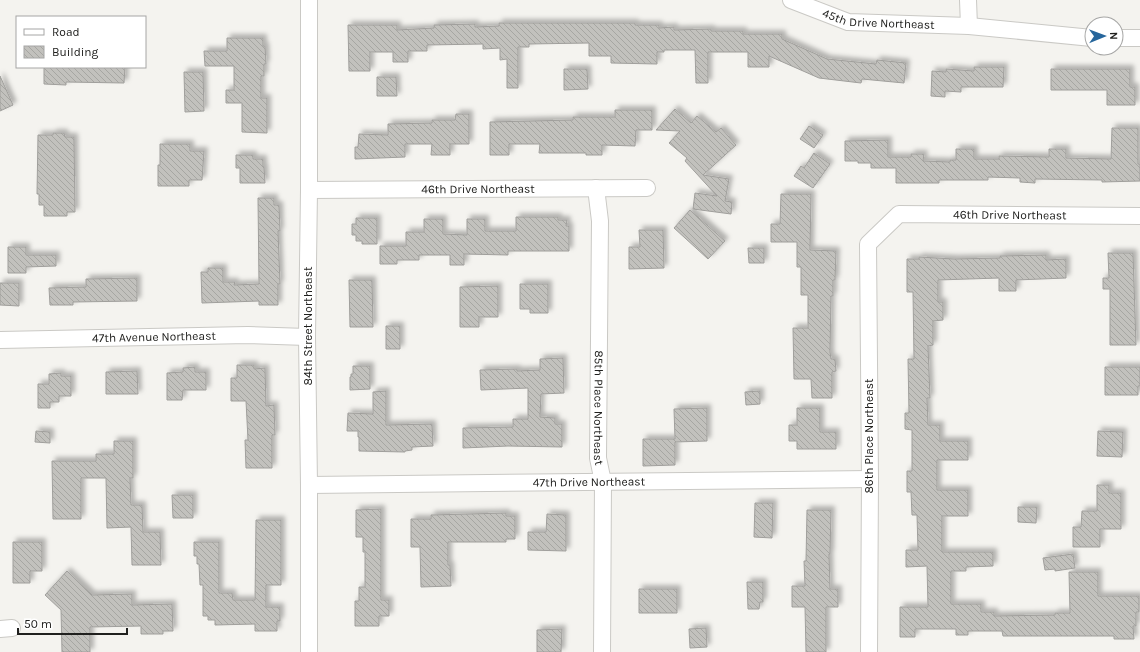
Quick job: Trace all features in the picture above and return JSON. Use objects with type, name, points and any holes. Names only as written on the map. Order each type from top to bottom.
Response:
[{"type":"street","name":"84th Street Northeast","points":[[309,0],[307,337],[309,652]]},
{"type":"street","name":"45th Drive Northeast","points":[[791,0],[848,22],[969,26],[1084,37]]},
{"type":"street","points":[[968,0],[969,26]]},
{"type":"street","points":[[1124,38],[1140,38]]},
{"type":"street","name":"85th Place Northeast","points":[[596,188],[600,221],[598,458],[602,482],[602,652]]},
{"type":"street","name":"46th Drive Northeast","points":[[309,190],[647,188]]},
{"type":"street","name":"46th Drive Northeast","points":[[884,227],[899,214],[1140,216]]},
{"type":"street","name":"86th Place Northeast","points":[[869,652],[870,479],[868,244],[884,227]]},
{"type":"street","name":"47th Avenue Northeast","points":[[0,340],[248,335],[307,337]]},
{"type":"street","name":"47th Drive Northeast","points":[[309,485],[870,479]]},
{"type":"building","points":[[499,23],[635,23],[635,25],[659,25],[659,28],[674,27],[674,30],[711,29],[711,31],[743,31],[743,34],[782,34],[782,39],[827,59],[876,64],[877,60],[906,63],[904,83],[862,79],[861,83],[819,78],[769,56],[769,67],[748,67],[748,52],[708,52],[708,83],[696,83],[695,50],[664,50],[664,52],[657,52],[657,64],[611,63],[611,56],[589,56],[589,43],[529,44],[529,47],[518,47],[518,88],[507,88],[507,59],[500,60],[500,48],[483,49],[483,44],[427,45],[427,51],[408,51],[408,62],[393,62],[393,52],[370,52],[370,71],[349,71],[348,25],[397,25],[397,30],[434,28],[434,25],[475,24],[475,27],[499,26]]},
{"type":"building","points":[[227,38],[263,38],[266,64],[264,64],[264,76],[261,76],[261,98],[267,98],[267,133],[242,132],[242,103],[226,103],[226,90],[234,90],[234,66],[205,66],[204,51],[227,51]]},
{"type":"building","points":[[974,67],[1004,67],[1003,87],[961,87],[961,92],[945,91],[945,97],[931,96],[932,71],[946,72],[946,69],[974,71]]},
{"type":"building","points":[[44,68],[125,68],[124,83],[66,82],[66,85],[44,84]]},
{"type":"building","points":[[564,69],[587,69],[588,89],[564,90]]},
{"type":"building","points":[[1051,69],[1130,69],[1130,87],[1135,87],[1135,105],[1107,105],[1107,90],[1051,90]]},
{"type":"building","points":[[184,72],[203,72],[204,111],[185,112]]},
{"type":"building","points":[[0,76],[13,105],[0,111]]},
{"type":"building","points":[[377,77],[396,77],[397,96],[377,96]]},
{"type":"building","points":[[675,109],[691,123],[697,116],[716,132],[721,128],[736,145],[703,175],[729,179],[725,201],[732,202],[731,214],[693,209],[695,193],[717,196],[685,161],[687,158],[669,143],[680,131],[656,130]]},
{"type":"building","points":[[615,110],[652,110],[652,130],[636,130],[635,146],[602,145],[602,155],[586,155],[586,153],[539,153],[540,144],[509,144],[509,155],[490,155],[490,122],[573,120],[573,117],[615,117]]},
{"type":"building","points":[[456,114],[469,114],[469,144],[450,144],[450,155],[431,155],[432,144],[405,144],[405,157],[355,159],[355,147],[358,147],[359,134],[388,135],[388,124],[432,123],[432,120],[455,120]]},
{"type":"building","points":[[809,126],[823,135],[814,148],[800,139]]},
{"type":"building","points":[[1112,128],[1138,128],[1138,164],[1140,164],[1140,181],[1102,182],[1102,180],[1035,179],[1035,183],[1020,182],[1020,178],[988,177],[988,180],[939,180],[939,183],[896,183],[896,168],[871,168],[871,163],[845,161],[845,141],[888,140],[888,157],[911,157],[911,154],[924,154],[923,161],[950,162],[950,160],[956,160],[956,149],[974,149],[974,159],[999,159],[999,156],[1049,157],[1049,149],[1066,149],[1066,158],[1111,159]]},
{"type":"building","points":[[53,133],[64,133],[65,137],[74,137],[75,212],[67,212],[67,216],[44,216],[44,205],[39,205],[39,194],[37,194],[38,135],[53,135]]},
{"type":"building","points":[[160,144],[190,144],[190,151],[204,151],[202,180],[189,180],[189,186],[158,186]]},
{"type":"building","points":[[814,153],[830,164],[813,188],[794,176],[801,166],[804,168]]},
{"type":"building","points":[[236,155],[253,155],[253,159],[263,159],[265,183],[240,183],[240,168],[236,168]]},
{"type":"building","points":[[781,194],[811,194],[810,250],[836,251],[835,280],[833,280],[833,296],[831,296],[830,352],[831,359],[835,359],[836,371],[832,372],[832,398],[812,398],[811,379],[794,379],[793,328],[808,328],[808,295],[801,295],[801,267],[797,267],[797,242],[771,242],[771,224],[780,224]]},
{"type":"building","points":[[258,198],[274,198],[274,205],[279,205],[280,231],[278,231],[280,284],[278,284],[278,305],[259,305],[259,301],[202,303],[201,272],[208,272],[208,268],[223,268],[223,282],[235,282],[234,285],[259,284]]},
{"type":"building","points":[[690,210],[725,241],[708,259],[674,228]]},
{"type":"building","points":[[516,217],[558,217],[558,220],[567,220],[566,226],[569,226],[569,251],[508,251],[508,255],[464,254],[464,265],[450,265],[450,255],[419,255],[419,260],[397,260],[397,264],[380,264],[380,246],[406,246],[406,232],[424,232],[424,219],[443,219],[443,234],[467,235],[467,219],[485,219],[485,231],[516,231]]},
{"type":"building","points":[[356,218],[377,218],[377,244],[362,244],[362,241],[356,241],[356,235],[352,235],[352,224],[356,224]]},
{"type":"building","points":[[639,230],[663,230],[664,268],[629,269],[629,247],[640,247]]},
{"type":"building","points":[[8,247],[26,247],[26,255],[56,255],[56,266],[26,267],[26,273],[8,273]]},
{"type":"building","points":[[748,248],[764,248],[764,263],[749,263]]},
{"type":"building","points":[[1108,253],[1133,253],[1136,345],[1110,345],[1110,289],[1103,289],[1103,278],[1109,278]]},
{"type":"building","points":[[1046,255],[1046,260],[1066,259],[1066,278],[1016,280],[1016,291],[999,291],[999,278],[938,280],[938,302],[943,302],[943,320],[933,321],[933,345],[928,346],[930,398],[927,398],[928,425],[940,425],[940,441],[968,441],[968,460],[937,460],[937,490],[968,490],[968,516],[942,516],[942,552],[993,552],[993,566],[966,567],[966,571],[951,571],[951,604],[981,604],[981,612],[994,612],[994,616],[1055,615],[1055,613],[1070,613],[1069,572],[1098,572],[1098,596],[1139,596],[1139,612],[1136,612],[1136,626],[1133,626],[1134,639],[1114,639],[1114,636],[1003,636],[1002,631],[968,631],[968,635],[956,635],[956,629],[915,629],[915,637],[900,637],[900,607],[928,607],[927,566],[906,567],[906,550],[918,550],[917,515],[912,515],[911,492],[907,492],[907,471],[912,471],[912,430],[905,429],[905,413],[909,413],[908,359],[914,359],[913,292],[907,292],[907,259],[919,259],[919,257],[954,259],[1000,258],[1000,256]]},
{"type":"building","points":[[137,278],[137,301],[73,302],[73,305],[50,305],[49,288],[86,287],[86,279]]},
{"type":"building","points":[[349,280],[372,280],[373,327],[350,327]]},
{"type":"building","points":[[0,283],[19,283],[19,306],[0,305]]},
{"type":"building","points":[[520,284],[548,284],[548,313],[530,313],[530,309],[520,309]]},
{"type":"building","points":[[498,286],[498,317],[479,317],[479,327],[460,327],[460,287]]},
{"type":"building","points":[[386,326],[400,326],[400,349],[386,349]]},
{"type":"building","points":[[563,358],[564,393],[541,394],[540,417],[555,418],[555,424],[562,424],[562,447],[508,446],[463,448],[463,428],[513,427],[513,419],[528,419],[528,388],[481,390],[480,370],[540,370],[540,359]]},
{"type":"building","points":[[237,365],[254,365],[254,369],[265,368],[266,406],[274,405],[275,435],[272,435],[272,468],[246,468],[245,440],[248,440],[246,401],[231,401],[231,378],[237,378]]},
{"type":"building","points":[[353,366],[370,366],[370,389],[350,390],[350,377],[351,374],[353,374]]},
{"type":"building","points":[[195,367],[195,372],[206,372],[206,390],[183,390],[182,400],[167,400],[167,373],[183,372],[183,368]]},
{"type":"building","points":[[1105,367],[1140,367],[1140,386],[1138,386],[1138,395],[1105,395]]},
{"type":"building","points":[[137,371],[138,394],[106,394],[106,372]]},
{"type":"building","points":[[61,373],[61,376],[71,376],[71,396],[59,396],[59,402],[50,402],[50,408],[38,408],[38,384],[49,384],[49,374]]},
{"type":"building","points":[[386,391],[386,425],[432,424],[433,446],[412,447],[412,450],[405,452],[359,451],[358,431],[347,431],[348,413],[373,414],[373,392]]},
{"type":"building","points":[[760,391],[760,404],[746,405],[745,392]]},
{"type":"building","points":[[707,408],[707,441],[675,442],[675,465],[643,466],[643,439],[675,439],[674,409]]},
{"type":"building","points":[[797,408],[820,408],[820,432],[836,432],[836,449],[797,449],[797,441],[789,441],[789,425],[797,425]]},
{"type":"building","points":[[36,431],[50,432],[50,443],[35,442]]},
{"type":"building","points":[[1098,431],[1123,432],[1122,457],[1097,456]]},
{"type":"building","points":[[114,441],[133,441],[133,478],[130,478],[131,505],[142,505],[143,532],[160,532],[161,565],[132,565],[131,527],[107,528],[106,478],[81,478],[81,519],[53,519],[52,461],[96,461],[96,454],[114,454]]},
{"type":"building","points":[[1097,485],[1109,485],[1109,493],[1121,493],[1121,529],[1100,529],[1100,547],[1073,547],[1073,527],[1081,527],[1082,511],[1097,511]]},
{"type":"building","points":[[172,495],[193,495],[193,518],[173,518]]},
{"type":"building","points":[[755,503],[773,503],[772,538],[754,537]]},
{"type":"building","points":[[1018,507],[1037,507],[1036,523],[1018,522]]},
{"type":"building","points":[[381,509],[381,600],[389,600],[389,616],[379,616],[379,626],[355,626],[355,601],[359,601],[359,587],[365,587],[365,552],[363,552],[363,537],[356,537],[356,510]]},
{"type":"building","points":[[807,510],[831,510],[829,554],[830,589],[838,589],[838,607],[826,607],[826,652],[806,652],[805,607],[792,607],[792,586],[805,586],[804,561],[806,561]]},
{"type":"building","points":[[506,513],[506,516],[515,516],[515,539],[506,539],[506,542],[448,542],[448,565],[450,565],[451,586],[421,587],[420,547],[411,547],[411,519],[431,519],[431,515]]},
{"type":"building","points":[[547,514],[566,515],[566,551],[528,550],[528,532],[546,532]]},
{"type":"building","points":[[256,520],[281,520],[281,585],[266,585],[266,607],[280,607],[280,621],[277,621],[277,631],[255,631],[255,624],[215,625],[215,620],[208,620],[208,616],[203,616],[203,585],[200,585],[199,564],[197,564],[197,556],[194,556],[194,542],[219,542],[219,593],[232,593],[233,600],[255,600]]},
{"type":"building","points":[[13,542],[42,542],[42,571],[30,571],[30,583],[13,583]]},
{"type":"building","points":[[1073,554],[1075,568],[1055,571],[1055,569],[1045,570],[1043,558]]},
{"type":"building","points":[[67,571],[92,595],[132,594],[132,605],[172,604],[173,631],[163,631],[163,634],[141,634],[141,626],[90,627],[90,652],[62,652],[61,610],[45,595]]},
{"type":"building","points":[[747,582],[763,582],[763,602],[760,602],[759,609],[748,609]]},
{"type":"building","points":[[639,589],[677,589],[677,613],[639,613]]},
{"type":"building","points":[[706,628],[707,647],[690,648],[689,629]]},
{"type":"building","points":[[562,629],[561,652],[537,652],[537,630]]}]
